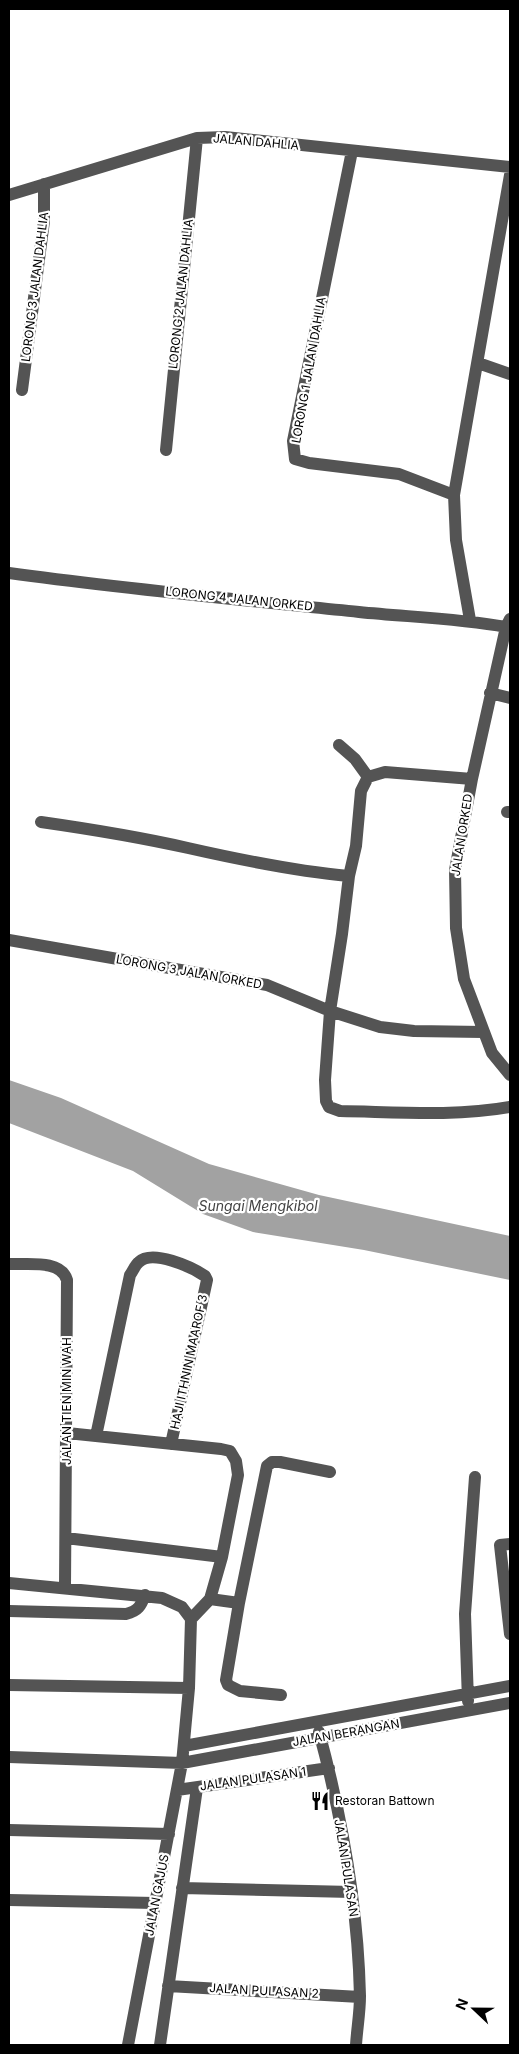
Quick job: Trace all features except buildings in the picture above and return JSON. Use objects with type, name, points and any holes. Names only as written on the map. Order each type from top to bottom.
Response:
[{"type":"street","name":"JALAN DAHLIA","points":[[9,195],[197,138],[225,137],[510,167]]},
{"type":"street","name":"LORONG 2 JALAN DAHLIA","points":[[166,450],[197,138]]},
{"type":"street","name":"LORONG 1 JALAN DAHLIA","points":[[352,151],[293,441],[295,459],[309,463],[399,474],[454,496]]},
{"type":"street","points":[[470,620],[456,540],[454,496],[510,175]]},
{"type":"street","name":"LORONG 3 JALAN DAHLIA","points":[[22,390],[44,220],[44,184]]},
{"type":"street","points":[[478,363],[510,374]]},
{"type":"street","name":"LORONG 4 JALAN ORKED","points":[[9,573],[67,581],[408,617],[508,623]]},
{"type":"street","name":"JALAN ORKED","points":[[508,623],[490,694],[454,870],[456,928],[464,979],[492,1053],[510,1075]]},
{"type":"street","points":[[490,694],[510,698]]},
{"type":"street","points":[[339,745],[355,759],[368,777]]},
{"type":"street","points":[[472,779],[385,772],[368,777],[361,791],[356,846],[349,876],[330,1011],[325,1080],[326,1100],[329,1107],[340,1111],[418,1112],[492,1110],[510,1107]]},
{"type":"street","points":[[41,822],[92,829],[295,869],[349,876]]},
{"type":"street","name":"LORONG 3 JALAN ORKED","points":[[9,940],[267,985],[330,1011],[380,1027],[414,1031],[483,1032]]},
{"type":"street","name":"HAJI ITHNIN MAAROF 3","points":[[96,1436],[130,1275],[139,1262],[148,1256],[156,1256],[196,1270],[205,1276],[206,1280],[171,1444]]},
{"type":"street","name":"JALAN TIEN MIN WAH","points":[[9,1264],[59,1268],[65,1273],[67,1280],[65,1588]]},
{"type":"street","points":[[9,1583],[145,1595],[172,1601],[182,1607],[191,1619],[210,1599],[222,1557],[238,1475],[236,1461],[230,1451],[221,1448],[67,1433]]},
{"type":"street","points":[[281,1695],[240,1691],[228,1685],[226,1680],[239,1603],[267,1466],[272,1462],[280,1462],[330,1472]]},
{"type":"street","points":[[469,1711],[465,1614],[475,1477]]},
{"type":"street","points":[[66,1538],[222,1557]]},
{"type":"street","points":[[510,1544],[500,1545],[508,1592],[510,1633]]},
{"type":"street","points":[[9,1612],[126,1614],[135,1612],[141,1606],[145,1595]]},
{"type":"street","points":[[210,1599],[239,1603]]},
{"type":"street","name":"JALAN GAJUS","points":[[128,2045],[182,1764],[189,1688],[191,1619]]},
{"type":"street","points":[[9,1685],[189,1688]]},
{"type":"street","name":"JALAN BERANGAN","points":[[184,1746],[510,1686]]},
{"type":"street","name":"JALAN BERANGAN","points":[[9,1757],[182,1764],[510,1703]]},
{"type":"street","name":"JALAN PULASAN","points":[[316,1722],[329,1768],[352,1892],[360,1997],[356,2045]]},
{"type":"street","name":"JALAN PULASAN 1","points":[[177,1790],[329,1768]]},
{"type":"street","points":[[160,2045],[197,1788]]},
{"type":"street","points":[[9,1830],[168,1834]]},
{"type":"street","points":[[182,1888],[352,1892]]},
{"type":"street","points":[[9,1900],[155,1903]]},
{"type":"street","name":"JALAN PULASAN 2","points":[[168,1986],[360,1997]]},
{"type":"water","name":"Sungai Mengkibol","points":[[9,1080],[61,1098],[209,1164],[319,1195],[510,1236],[510,1280],[364,1250],[253,1232],[203,1214],[133,1171],[9,1123]]},
{"type":"place","name":"Restoran Battown","points":[[320,1801]]}]
